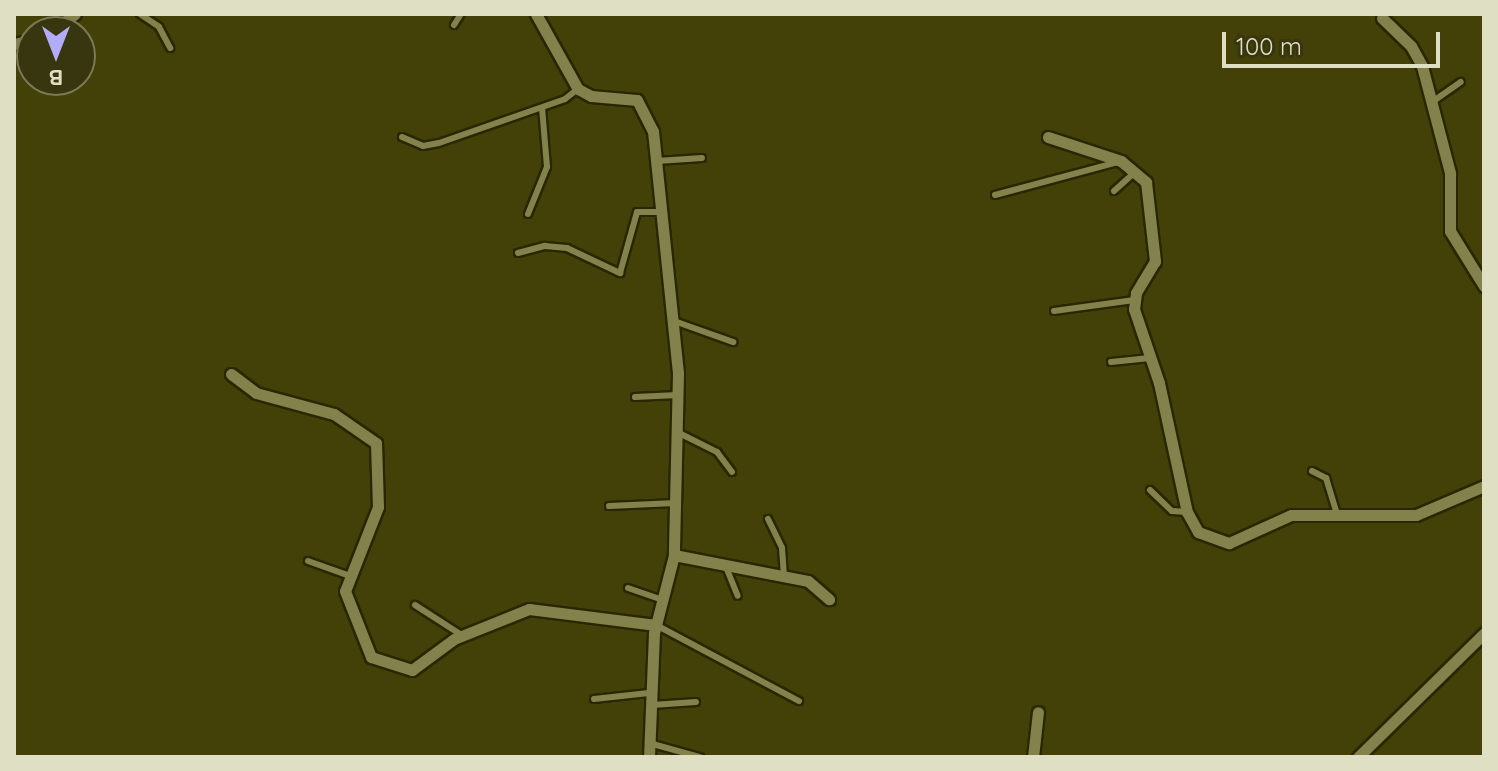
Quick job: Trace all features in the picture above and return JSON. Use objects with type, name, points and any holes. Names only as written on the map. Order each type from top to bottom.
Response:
[{"type":"street","points":[[536,14],[578,89],[591,96],[637,100],[648,114],[657,161],[674,321],[678,395],[674,555],[656,625],[649,699],[649,757]]},
{"type":"street","points":[[1382,18],[1417,56],[1432,102],[1434,127],[1450,173],[1450,231],[1484,286]]},
{"type":"street","points":[[1048,137],[1121,161],[1146,182],[1155,251],[1134,300],[1187,512],[1198,532],[1229,543],[1291,515],[1336,511],[1416,515],[1484,486]]},
{"type":"street","points":[[231,374],[256,393],[334,414],[376,443],[378,507],[345,591],[349,610],[371,657],[412,670],[463,636],[529,609],[656,625]]},
{"type":"street","points":[[674,555],[724,563],[817,585],[829,599]]},
{"type":"street","points":[[1358,757],[1484,633]]},
{"type":"street","points":[[1033,757],[1038,712]]},
{"type":"lane","points":[[140,14],[159,27],[170,48]]},
{"type":"lane","points":[[454,25],[461,14]]},
{"type":"lane","points":[[1432,102],[1461,82]]},
{"type":"lane","points":[[402,137],[423,146],[439,143],[542,108],[578,89]]},
{"type":"lane","points":[[528,214],[547,167],[542,108]]},
{"type":"lane","points":[[657,161],[702,158]]},
{"type":"lane","points":[[995,195],[1121,161]]},
{"type":"lane","points":[[1114,191],[1135,172]]},
{"type":"lane","points":[[518,253],[545,246],[567,248],[620,273],[637,212],[664,212]]},
{"type":"lane","points":[[1054,311],[1134,300]]},
{"type":"lane","points":[[674,321],[733,342]]},
{"type":"lane","points":[[1111,362],[1150,358]]},
{"type":"lane","points":[[635,397],[678,395]]},
{"type":"lane","points":[[677,432],[717,452],[732,472]]},
{"type":"lane","points":[[1312,471],[1326,478],[1336,511]]},
{"type":"lane","points":[[1150,490],[1172,511],[1187,512]]},
{"type":"lane","points":[[609,506],[676,503]]},
{"type":"lane","points":[[768,519],[782,548],[784,576]]},
{"type":"lane","points":[[308,561],[350,576]]},
{"type":"lane","points":[[724,563],[738,596]]},
{"type":"lane","points":[[628,588],[662,600]]},
{"type":"lane","points":[[415,605],[463,636]]},
{"type":"lane","points":[[656,625],[799,701]]},
{"type":"lane","points":[[594,699],[696,702]]},
{"type":"lane","points":[[649,743],[700,757]]}]
